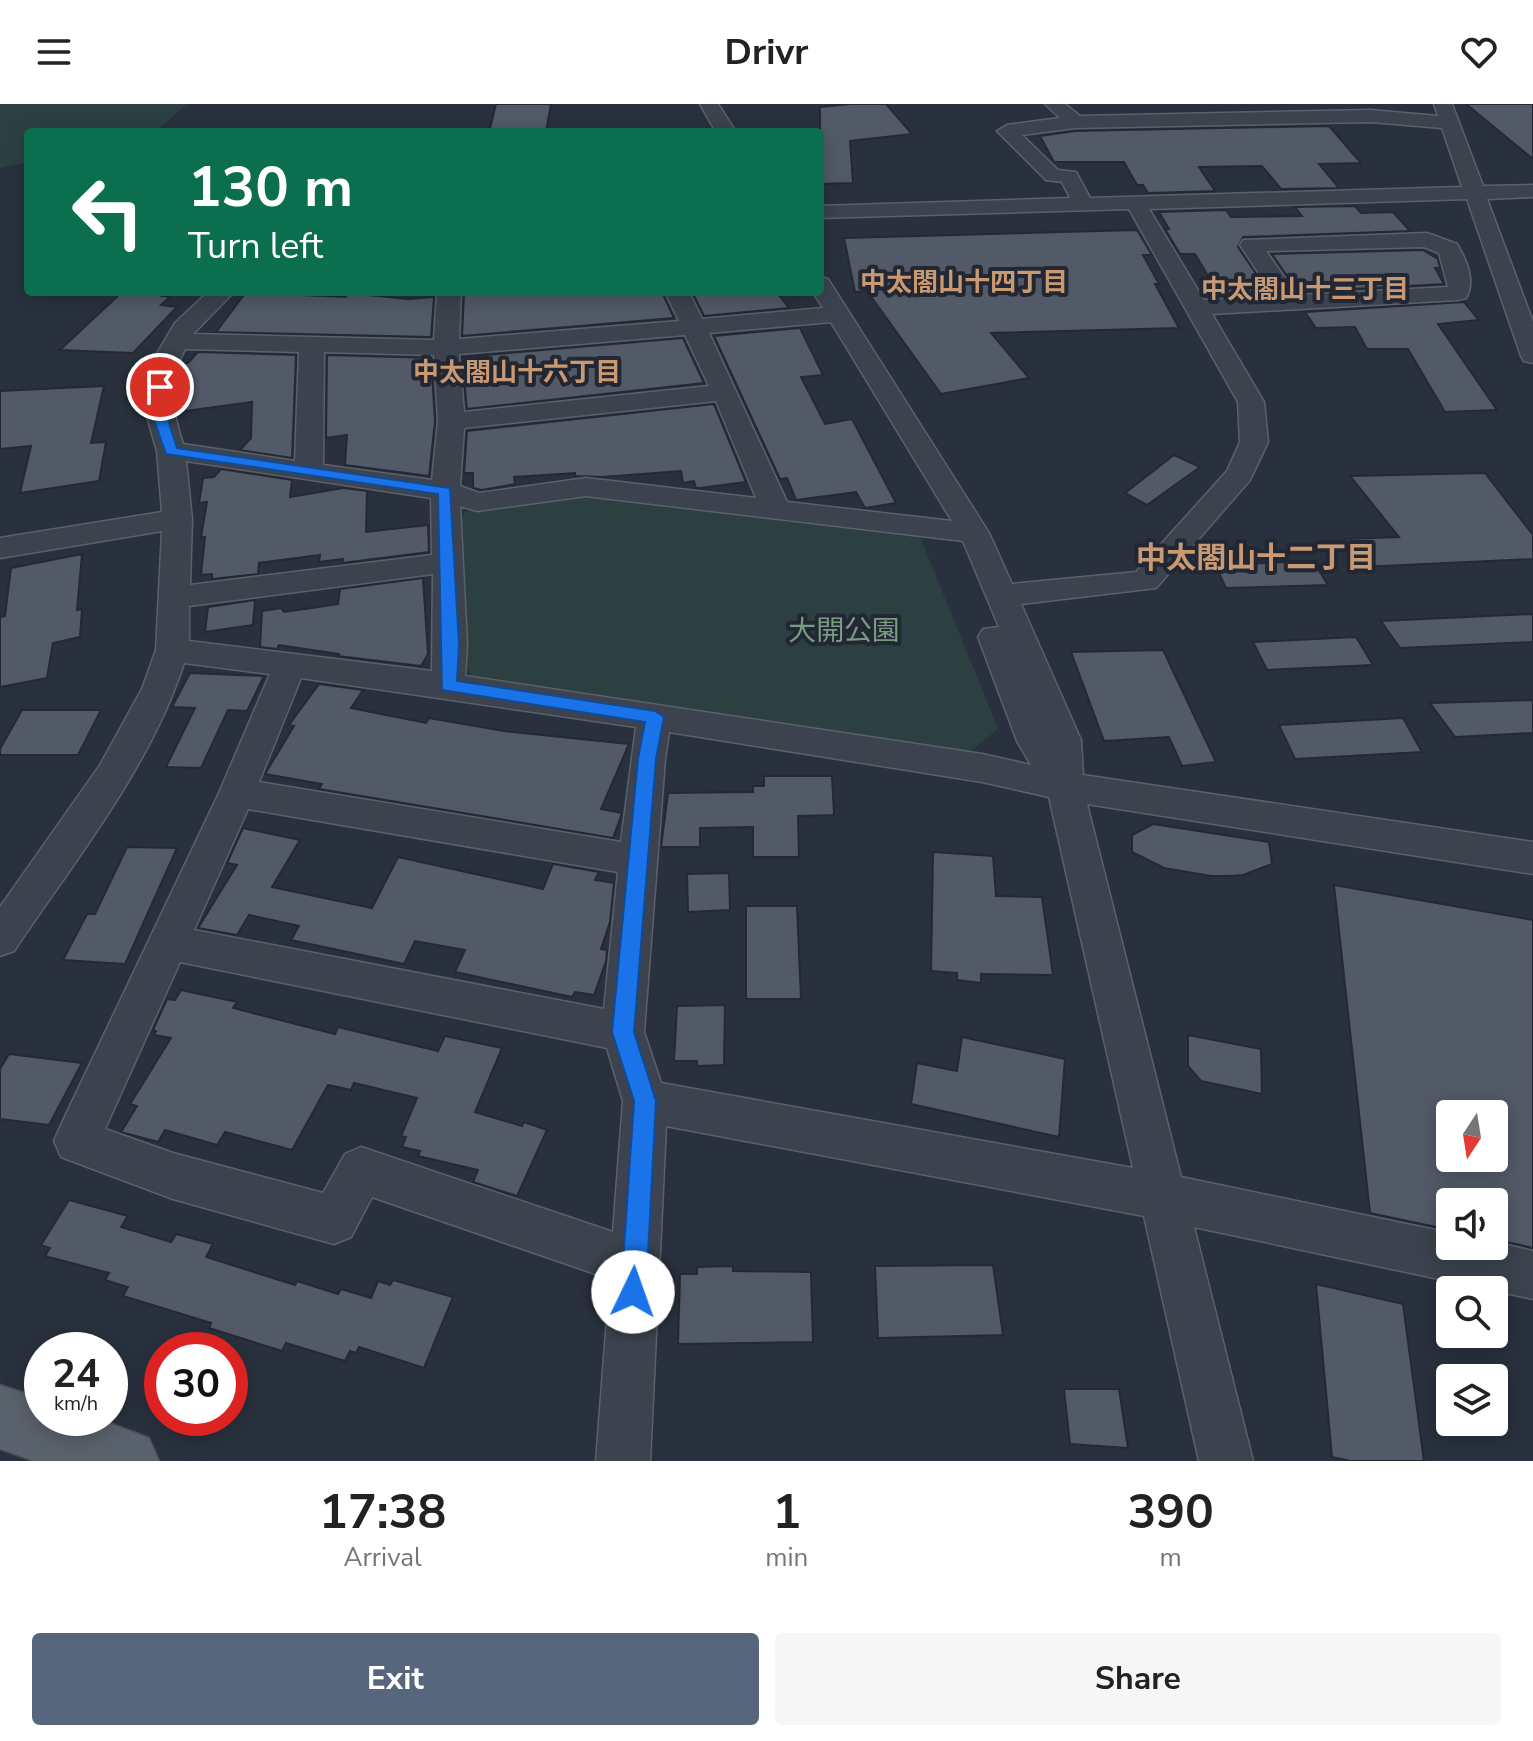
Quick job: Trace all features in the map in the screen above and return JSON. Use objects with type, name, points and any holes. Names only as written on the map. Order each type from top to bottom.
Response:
[{"type":"main road","points":[[0,1417],[126,1461]]},
{"type":"street","points":[[691,104],[706,128]]},
{"type":"street","points":[[709,104],[724,128]]},
{"type":"street","points":[[1054,104],[1075,122]]},
{"type":"street","points":[[1083,204],[1069,176],[1053,176],[1007,131],[1075,122],[1446,114],[1533,356]]},
{"type":"street","points":[[824,212],[1533,191]]},
{"type":"street","points":[[1001,596],[1145,581],[1240,474],[1254,442],[1251,402],[1135,202]]},
{"type":"street","points":[[1195,308],[1291,304],[1458,293],[1460,282],[1449,249],[1427,240],[1251,245],[1291,304]]},
{"type":"street","points":[[0,939],[113,775],[159,689],[172,650],[177,519],[171,451],[161,420],[162,367],[184,328],[218,296]]},
{"type":"street","points":[[448,685],[451,644],[445,563],[445,491],[451,421],[446,348],[449,296]]},
{"type":"street","points":[[679,296],[775,508]]},
{"type":"street","points":[[806,296],[827,315],[974,533],[1064,740],[1065,786],[1226,1461]]},
{"type":"street","points":[[823,296],[827,315],[977,593],[1034,741],[1065,786]]},
{"type":"street","points":[[176,341],[446,348],[827,315]]},
{"type":"street","points":[[309,471],[312,346]]},
{"type":"street","points":[[451,421],[725,392]]},
{"type":"street","points":[[171,451],[445,491],[477,502],[586,487],[974,533]]},
{"type":"street","points":[[0,548],[177,519]]},
{"type":"street","points":[[174,597],[445,563]]},
{"type":"street","points":[[172,650],[448,685],[982,768],[1065,786],[1533,858]]},
{"type":"street","points":[[291,663],[237,793],[77,1141],[173,1176],[334,1220],[361,1170],[635,1264]]},
{"type":"street","points":[[623,1461],[645,1101],[623,1032],[647,759],[655,717]]},
{"type":"street","points":[[237,793],[638,860]]},
{"type":"street","points":[[168,942],[623,1032]]},
{"type":"street","points":[[645,1101],[1165,1197],[1533,1275]]},
{"type":"green space","points":[[0,104],[187,104],[160,128],[24,128],[24,163],[0,168]]},
{"type":"green space","name":"大開公園","points":[[590,494],[919,534],[998,729],[967,754],[474,679],[465,665],[460,515],[473,509]]},
{"type":"building","points":[[496,104],[551,104],[547,128],[490,128]]},
{"type":"building","points":[[886,104],[912,134],[850,141],[853,183],[824,184],[824,128],[820,128],[820,107]]},
{"type":"building","points":[[1466,104],[1533,104],[1533,159]]},
{"type":"building","points":[[1329,126],[1361,163],[1319,164],[1339,188],[1281,189],[1262,166],[1199,167],[1215,191],[1148,193],[1143,185],[1137,185],[1124,162],[1054,162],[1040,136],[1075,131]]},
{"type":"building","points":[[1355,206],[1361,213],[1393,212],[1410,231],[1243,237],[1238,247],[1269,293],[1220,296],[1195,254],[1180,254],[1159,212],[1226,210],[1231,217],[1302,216],[1295,207]]},
{"type":"building","points":[[1137,230],[1152,255],[1143,255],[1159,284],[1155,284],[1179,328],[991,333],[1029,378],[941,394],[867,291],[855,292],[844,238]]},
{"type":"building","points":[[1423,250],[1438,259],[1440,268],[1435,268],[1444,284],[1298,292],[1272,254]]},
{"type":"building","points":[[118,296],[170,297],[161,305],[177,307],[133,353],[60,350]]},
{"type":"building","points":[[243,296],[434,297],[431,337],[216,332]]},
{"type":"building","points":[[464,296],[664,296],[674,318],[462,336]]},
{"type":"building","points":[[694,296],[779,296],[789,308],[704,316]]},
{"type":"building","points":[[1464,302],[1479,320],[1438,324],[1497,410],[1445,412],[1408,349],[1367,349],[1355,327],[1316,328],[1305,312]]},
{"type":"building","points":[[800,328],[823,375],[801,377],[825,424],[852,419],[896,503],[865,508],[856,492],[796,500],[787,478],[780,479],[714,336]]},
{"type":"building","points":[[683,338],[704,383],[467,409],[462,357]]},
{"type":"building","points":[[198,352],[296,355],[292,458],[240,450],[251,438],[252,402],[178,412],[182,363],[188,363]]},
{"type":"building","points":[[327,355],[431,358],[435,421],[429,476],[345,465],[347,435],[326,438]]},
{"type":"building","points":[[104,386],[91,443],[106,442],[99,481],[20,493],[31,446],[0,449],[0,391]]},
{"type":"building","points":[[714,404],[746,482],[696,488],[694,481],[683,483],[681,471],[602,477],[575,476],[575,473],[514,477],[515,484],[482,490],[473,488],[473,473],[464,473],[467,431]]},
{"type":"building","points":[[1174,455],[1200,467],[1147,505],[1125,493]]},
{"type":"building","points":[[221,469],[292,480],[290,497],[343,488],[367,491],[366,532],[428,525],[429,552],[342,563],[343,559],[319,562],[320,555],[259,563],[258,574],[212,579],[212,574],[201,575],[205,537],[201,537],[207,502],[199,503],[203,478],[214,477]]},
{"type":"building","points":[[1485,473],[1533,535],[1533,559],[1361,567],[1345,539],[1399,537],[1350,476]]},
{"type":"building","points":[[82,554],[77,610],[82,609],[80,637],[53,643],[47,678],[0,687],[0,617],[5,616],[11,568]]},
{"type":"building","points":[[1313,561],[1328,585],[1226,588],[1215,565]]},
{"type":"building","points":[[423,578],[428,654],[421,666],[279,645],[277,649],[260,647],[262,611],[281,608],[284,612],[338,604],[340,589]]},
{"type":"building","points":[[255,600],[253,625],[205,632],[208,607]]},
{"type":"building","points":[[1533,614],[1533,642],[1400,648],[1381,621]]},
{"type":"building","points":[[1356,637],[1373,665],[1267,670],[1253,642]]},
{"type":"building","points":[[1163,650],[1216,762],[1182,766],[1169,737],[1104,741],[1071,652]]},
{"type":"building","points":[[190,673],[264,676],[247,711],[228,710],[201,768],[166,767],[195,708],[172,707]]},
{"type":"building","points":[[319,684],[363,690],[351,708],[426,723],[429,718],[504,731],[629,744],[601,809],[622,813],[613,838],[319,789],[322,784],[265,774],[294,726],[289,725]]},
{"type":"building","points":[[1533,700],[1533,733],[1455,737],[1430,703]]},
{"type":"building","points":[[22,710],[101,710],[78,755],[0,755],[0,749]]},
{"type":"building","points":[[1403,718],[1422,752],[1295,759],[1279,725]]},
{"type":"building","points":[[764,776],[832,776],[834,815],[798,816],[799,857],[753,857],[753,827],[700,828],[700,847],[661,847],[668,793],[753,792],[753,786],[764,786]]},
{"type":"building","points":[[1153,824],[1269,842],[1272,864],[1243,875],[1228,876],[1164,868],[1132,852],[1132,835]]},
{"type":"building","points":[[243,828],[300,840],[272,887],[372,908],[398,857],[543,889],[553,864],[599,872],[595,880],[614,883],[610,922],[601,949],[607,950],[606,961],[594,995],[575,992],[572,997],[455,972],[465,950],[415,941],[404,964],[291,940],[299,926],[249,915],[237,935],[198,928],[237,865],[227,863]]},
{"type":"building","points":[[127,847],[177,848],[125,964],[63,960],[87,914],[95,914]]},
{"type":"building","points":[[933,852],[993,856],[996,896],[1042,897],[1053,975],[981,974],[981,983],[957,980],[957,973],[931,971]]},
{"type":"building","points":[[729,873],[730,910],[688,912],[687,874]]},
{"type":"building","points":[[1334,885],[1533,920],[1533,1248],[1508,1242],[1508,1188],[1436,1188],[1436,1227],[1370,1213]]},
{"type":"building","points":[[746,906],[797,906],[801,999],[746,999]]},
{"type":"building","points":[[181,990],[237,1002],[233,1008],[335,1034],[338,1027],[438,1051],[445,1036],[502,1048],[475,1112],[547,1130],[517,1196],[473,1182],[478,1170],[418,1156],[420,1151],[402,1147],[406,1137],[401,1136],[417,1098],[354,1083],[351,1090],[328,1085],[292,1150],[225,1132],[217,1145],[165,1130],[158,1142],[121,1132],[137,1106],[130,1104],[171,1038],[154,1035],[156,1031],[153,1030],[167,999],[175,1000]]},
{"type":"building","points":[[725,1005],[724,1065],[697,1066],[697,1061],[674,1061],[677,1006]]},
{"type":"building","points":[[1188,1035],[1261,1049],[1262,1094],[1201,1081],[1188,1066]]},
{"type":"building","points":[[962,1037],[1065,1059],[1059,1137],[911,1104],[917,1063],[957,1071]]},
{"type":"building","points":[[9,1054],[82,1063],[49,1125],[0,1119],[0,1069]]},
{"type":"building","points":[[69,1200],[128,1216],[121,1227],[171,1242],[176,1234],[213,1244],[206,1257],[295,1285],[297,1281],[338,1294],[341,1289],[371,1298],[378,1281],[390,1285],[393,1280],[453,1297],[424,1368],[359,1347],[356,1353],[350,1351],[345,1361],[286,1343],[282,1351],[248,1340],[248,1332],[222,1332],[209,1328],[211,1323],[123,1296],[128,1287],[105,1280],[109,1273],[45,1256],[50,1248],[41,1245]]},
{"type":"building","points":[[993,1265],[1003,1335],[878,1338],[875,1266]]},
{"type":"building","points":[[733,1266],[733,1271],[811,1272],[813,1342],[678,1344],[680,1274],[697,1274],[697,1267]]},
{"type":"building","points":[[1316,1284],[1403,1304],[1424,1461],[1350,1461],[1332,1457]]},
{"type":"building","points":[[1064,1389],[1119,1389],[1128,1448],[1070,1444]]},
{"type":"district","name":"中太閤山十四丁目","points":[[964,282]]},
{"type":"district","name":"中太閤山十三丁目","points":[[1305,289]]},
{"type":"district","name":"中太閤山十六丁目","points":[[517,372]]},
{"type":"district","name":"中太閤山十二丁目","points":[[1256,558]]},
{"type":"route","points":[[160,387],[161,420],[171,451],[445,491],[445,563],[451,644],[448,685],[655,717],[647,759],[623,1032],[645,1101],[633,1292]]}]
